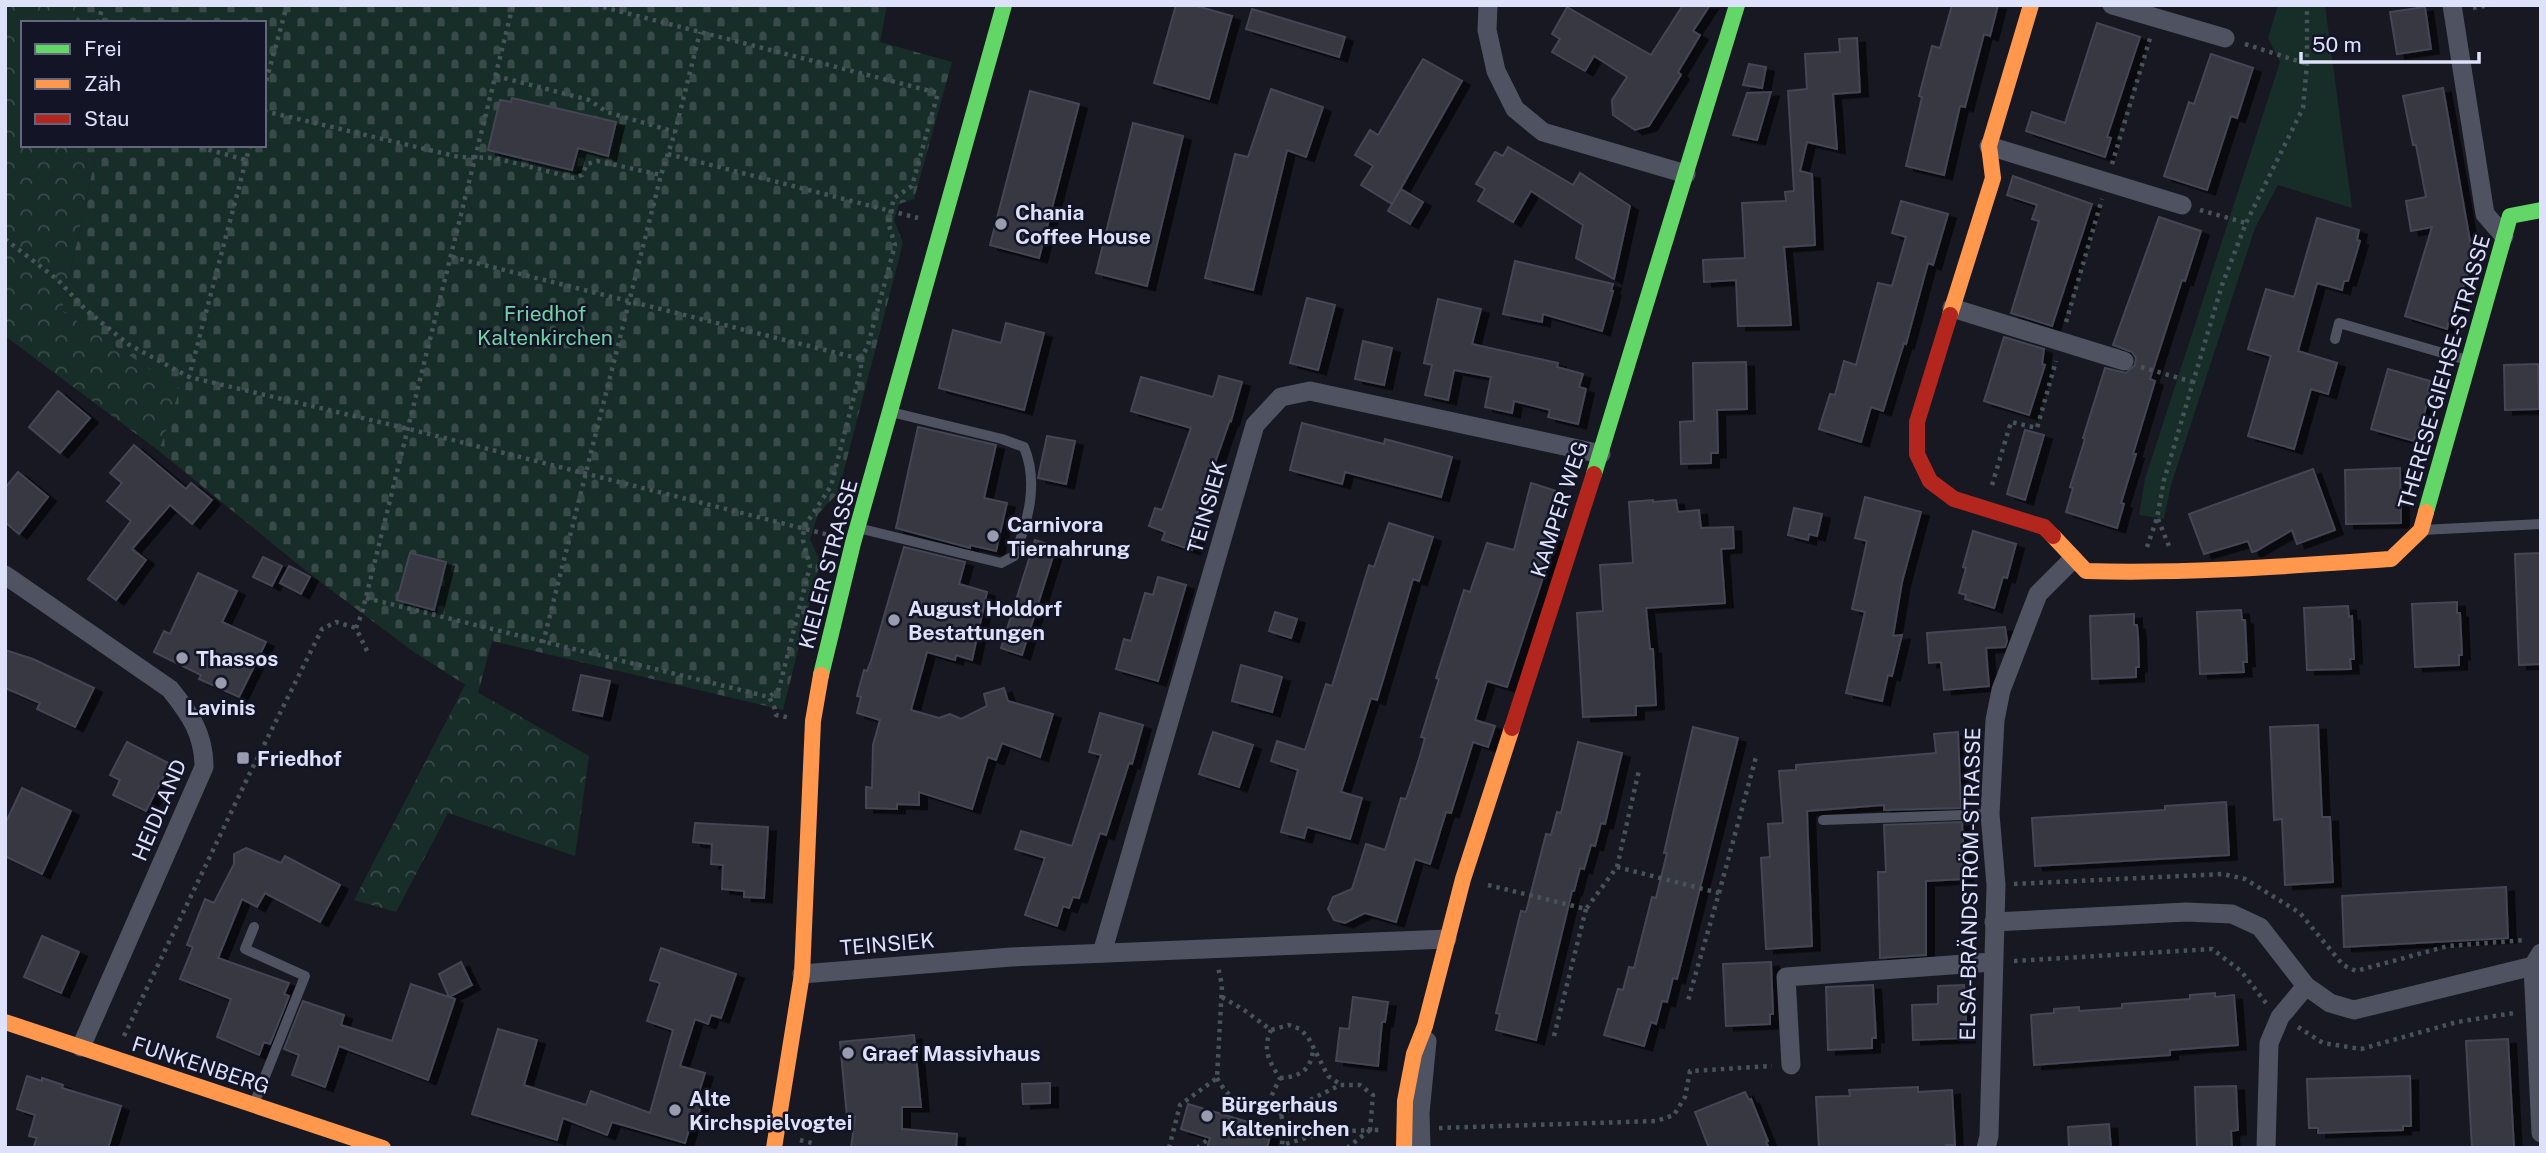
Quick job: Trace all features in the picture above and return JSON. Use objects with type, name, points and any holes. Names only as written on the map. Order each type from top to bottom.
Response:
[{"type":"street","name":"KIELER STRASSE","points":[[774,1148],[802,974],[813,721],[824,658],[1004,5]]},
{"type":"street","points":[[1488,5],[1487,30],[1496,71],[1515,109],[1543,132],[1686,174]]},
{"type":"street","name":"KAMPER WEG","points":[[1404,1148],[1414,1135],[1427,1049],[1426,1026],[1463,879],[1601,454],[1737,5]]},
{"type":"street","points":[[2031,5],[1989,146],[1993,178],[1917,422],[1917,454],[1930,481],[1954,499],[2044,527],[2073,559]]},
{"type":"street","points":[[2112,5],[2225,38]]},
{"type":"street","points":[[2452,5],[2485,214],[2504,236]]},
{"type":"street","points":[[1989,146],[2182,205]]},
{"type":"street","name":"THERESE-GIEHSE-STRASSE","points":[[2073,559],[2086,571],[2136,573],[2391,559],[2421,530],[2467,360],[2510,216],[2541,210]]},
{"type":"street","points":[[1952,308],[2124,361]]},
{"type":"street","name":"TEINSIEK","points":[[1102,953],[1255,425],[1281,397],[1310,391],[1601,454]]},
{"type":"street","name":"ELSA-BRÄNDSTRÖM-STRASSE","points":[[1986,1148],[1989,1136],[1996,885],[1990,814],[1995,720],[2001,690],[2038,594],[2073,559]]},
{"type":"street","name":"HEIDLAND","points":[[9,581],[170,689],[190,714],[199,731],[204,753],[204,767],[81,1047]]},
{"type":"street","points":[[1994,922],[2186,912],[2232,914],[2260,928],[2306,986],[2330,1003],[2354,1010],[2537,960],[2535,1010],[2541,1133]]},
{"type":"street","name":"TEINSIEK","points":[[802,974],[1102,953],[1447,939]]},
{"type":"street","points":[[1791,1065],[1787,977],[1992,962]]},
{"type":"street","points":[[2266,1148],[2269,1043],[2280,1017],[2306,986]]},
{"type":"street","name":"FUNKENBERG","points":[[5,1022],[383,1148]]},
{"type":"lane","points":[[2335,339],[2339,323],[2467,360]]},
{"type":"lane","points":[[858,527],[1000,563],[1014,556],[1028,523],[1032,466],[1024,447],[1002,439],[891,412]]},
{"type":"lane","name":"THERESE-GIEHSE-STRASSE","points":[[2421,530],[2541,524]]},
{"type":"lane","points":[[1823,820],[1990,814]]},
{"type":"lane","points":[[253,1105],[305,976],[245,949],[254,927]]},
{"type":"path","points":[[266,82],[287,5]]},
{"type":"path","points":[[367,651],[356,628],[409,429],[513,5]]},
{"type":"path","points":[[595,5],[938,93],[912,186],[894,198],[888,222],[895,245],[868,345],[861,359],[862,369],[831,486],[804,527],[803,540],[810,566],[779,689],[768,697]]},
{"type":"path","points":[[2136,573],[2157,518],[2164,480],[2222,285],[2246,223],[2303,108],[2307,64],[2307,5]]},
{"type":"path","points":[[1985,509],[2011,422],[2037,428],[2156,19]]},
{"type":"path","points":[[543,643],[661,175],[675,132],[700,32]]},
{"type":"path","points":[[2225,38],[2307,64]]},
{"type":"path","points":[[496,76],[567,93],[589,100],[607,112],[675,132]]},
{"type":"path","points":[[266,111],[459,157],[495,158],[574,178],[582,175],[587,164],[597,160],[661,175]]},
{"type":"path","points":[[199,147],[246,160]]},
{"type":"path","points":[[189,377],[249,147]]},
{"type":"path","points":[[668,153],[891,209],[942,225]]},
{"type":"path","points":[[2182,205],[2246,223]]},
{"type":"path","points":[[5,239],[58,280],[85,309],[128,344],[189,377],[804,527]]},
{"type":"path","points":[[452,257],[861,359]]},
{"type":"path","points":[[2124,361],[2193,382]]},
{"type":"path","points":[[366,598],[768,697],[776,716],[813,721]]},
{"type":"path","points":[[114,1058],[322,629],[336,622],[356,628]]},
{"type":"path","points":[[1687,1004],[1756,757]]},
{"type":"path","points":[[1554,1036],[1586,909],[1617,867],[1639,770]]},
{"type":"path","points":[[1617,867],[1719,893]]},
{"type":"path","points":[[1463,879],[1586,909]]},
{"type":"path","points":[[1213,948],[1222,985],[1217,1078],[1223,1089],[1232,1098],[1245,1104],[1268,1103],[1275,1106],[1281,1114],[1284,1128],[1281,1146],[1326,1132],[1370,1130]]},
{"type":"path","points":[[1992,962],[2212,949],[2241,971],[2280,1017],[2323,1042],[2361,1049],[2457,1022],[2535,1010]]},
{"type":"path","points":[[1222,996],[1271,1030]]},
{"type":"path","points":[[1280,1078],[1268,1061],[1266,1040],[1271,1030],[1289,1025],[1300,1029],[1328,1076],[1340,1084],[1360,1086],[1373,1096],[1370,1130],[1347,1148]]},
{"type":"path","points":[[1280,1078],[1303,1073],[1313,1062],[1313,1047]]},
{"type":"path","points":[[1414,1135],[1656,1121],[1674,1115],[1685,1097],[1690,1071],[1791,1065]]},
{"type":"path","points":[[1169,1148],[1180,1105],[1217,1078]]},
{"type":"path","points":[[1268,1103],[1280,1078]]},
{"type":"path","points":[[1281,1114],[1340,1084]]},
{"type":"path","points":[[1197,1148],[1210,1138]]},
{"type":"green space","points":[[5,5],[80,5],[76,21],[21,21],[21,147],[69,147],[95,159],[62,311],[181,389],[159,451],[5,336]]},
{"type":"green space","name":"Friedhof Kaltenkirchen","points":[[80,5],[887,5],[880,42],[952,62],[914,199],[899,204],[894,220],[903,243],[838,493],[818,514],[810,539],[820,562],[783,710],[492,641],[478,693],[411,650],[310,574],[159,451],[180,389],[62,311],[95,159],[69,147],[266,147],[266,21],[76,21]]},
{"type":"green space","points":[[2278,5],[2325,5],[2352,208],[2278,185],[2255,228],[2171,485],[2164,519],[2139,515],[2145,479],[2280,62],[2268,38]]},
{"type":"green space","points":[[465,685],[589,756],[575,856],[448,813],[396,912],[354,900]]},
{"type":"building","points":[[1176,5],[1193,5],[1232,16],[1209,99],[1154,83]]},
{"type":"building","points":[[1683,5],[1710,5],[1693,31],[1700,35],[1678,72],[1681,75],[1649,126],[1635,130],[1613,115],[1612,100],[1627,77],[1594,56],[1585,71],[1552,52],[1560,39],[1552,34],[1567,7],[1651,55]]},
{"type":"building","points":[[1952,5],[1998,5],[1990,36],[1984,34],[1965,107],[1960,106],[1944,175],[1906,166],[1922,97],[1919,96],[1932,46],[1940,48]]},
{"type":"building","points":[[2425,7],[2431,49],[2397,54],[2390,12]]},
{"type":"building","points":[[1252,9],[1345,37],[1339,57],[1246,29]]},
{"type":"building","points":[[2097,23],[2140,37],[2107,137],[2111,138],[2105,157],[2026,131],[2032,112],[2065,123]]},
{"type":"building","points":[[1857,38],[1860,92],[1833,94],[1837,149],[1807,142],[1800,171],[1812,174],[1815,245],[1784,247],[1791,325],[1738,326],[1736,280],[1704,282],[1703,260],[1745,258],[1742,203],[1786,201],[1785,192],[1794,191],[1788,91],[1807,89],[1805,54],[1840,52],[1839,39]]},
{"type":"building","points":[[2211,54],[2253,68],[2237,118],[2231,116],[2207,190],[2164,176],[2189,102],[2194,104]]},
{"type":"building","points":[[1423,59],[1462,81],[1392,204],[1361,185],[1373,166],[1355,155],[1370,130],[1378,135]]},
{"type":"building","points":[[1749,64],[1766,67],[1762,88],[1743,85]]},
{"type":"building","points":[[2443,88],[2470,241],[2478,240],[2453,321],[2449,320],[2447,329],[2405,316],[2432,227],[2411,231],[2406,201],[2426,197],[2403,96]]},
{"type":"building","points":[[1271,89],[1323,107],[1306,157],[1287,150],[1253,290],[1205,278],[1235,154],[1248,157]]},
{"type":"building","points":[[1030,91],[1079,104],[1039,258],[990,245]]},
{"type":"building","points":[[1771,92],[1757,140],[1733,135],[1747,93]]},
{"type":"building","points":[[512,98],[616,122],[608,156],[578,148],[572,170],[488,150],[500,100],[511,102]]},
{"type":"building","points":[[1133,123],[1183,136],[1147,286],[1096,273]]},
{"type":"building","points":[[1508,147],[1573,185],[1580,173],[1630,206],[1614,279],[1576,258],[1583,225],[1531,191],[1513,222],[1478,201],[1485,189],[1476,184],[1495,152],[1503,156]]},
{"type":"building","points":[[2013,176],[2092,204],[2052,326],[2011,313],[2039,221],[2032,219],[2037,205],[2007,195]]},
{"type":"building","points":[[1401,189],[1423,202],[1410,224],[1388,211]]},
{"type":"building","points":[[1901,201],[1948,214],[1933,265],[1928,263],[1906,344],[1904,343],[1883,411],[1871,407],[1861,442],[1819,429],[1830,394],[1835,395],[1844,361],[1856,365],[1878,283],[1892,286],[1906,237],[1892,233]]},
{"type":"building","points":[[2159,217],[2201,231],[2150,379],[2155,381],[2133,454],[2136,454],[2121,503],[2124,504],[2117,528],[2066,512],[2073,488],[2070,487],[2085,439],[2083,438],[2105,368],[2126,373],[2135,365],[2136,358],[2132,352],[2113,345]]},
{"type":"building","points":[[2317,218],[2359,230],[2357,240],[2360,241],[2348,281],[2344,281],[2342,290],[2317,283],[2298,351],[2337,363],[2328,394],[2311,389],[2294,449],[2248,436],[2271,356],[2248,349],[2266,289],[2294,297]]},
{"type":"building","points":[[1515,261],[1613,284],[1602,331],[1543,314],[1542,322],[1503,314]]},
{"type":"building","points":[[1307,298],[1335,305],[1318,370],[1290,363]]},
{"type":"building","points":[[1438,299],[1481,309],[1472,344],[1558,363],[1557,367],[1583,374],[1579,387],[1586,389],[1578,424],[1548,417],[1550,410],[1514,401],[1512,413],[1485,407],[1491,377],[1454,370],[1448,400],[1425,395],[1432,365],[1424,363]]},
{"type":"building","points":[[1006,323],[1044,333],[1024,410],[939,388],[953,330],[1001,343]]},
{"type":"building","points":[[2004,337],[2044,349],[2042,364],[2045,365],[2029,415],[1984,401]]},
{"type":"building","points":[[1363,341],[1392,348],[1384,385],[1355,379]]},
{"type":"building","points":[[1746,362],[1747,409],[1717,410],[1718,453],[1711,453],[1711,463],[1681,464],[1680,422],[1694,421],[1693,363]]},
{"type":"building","points":[[2538,364],[2539,409],[2505,410],[2504,365]]},
{"type":"building","points":[[2388,369],[2430,381],[2430,392],[2419,433],[2416,432],[2414,441],[2371,429]]},
{"type":"building","points":[[1219,376],[1242,382],[1231,421],[1197,514],[1204,517],[1192,550],[1162,540],[1165,532],[1149,526],[1155,508],[1162,510],[1191,428],[1131,411],[1141,377],[1213,397]]},
{"type":"building","points":[[58,391],[90,418],[60,453],[29,427]]},
{"type":"building","points":[[1302,423],[1384,444],[1385,439],[1452,457],[1441,497],[1345,472],[1342,484],[1290,470]]},
{"type":"building","points":[[918,427],[996,445],[984,498],[1007,503],[996,551],[970,545],[970,548],[896,528]]},
{"type":"building","points":[[2025,430],[2044,435],[2025,500],[2007,494]]},
{"type":"building","points":[[1047,436],[1075,441],[1066,484],[1038,478]]},
{"type":"building","points":[[134,445],[186,489],[191,483],[212,500],[192,524],[170,505],[132,549],[146,560],[116,600],[88,579],[131,521],[107,501],[122,483],[110,473]]},
{"type":"building","points":[[2400,468],[2401,523],[2346,524],[2345,470]]},
{"type":"building","points":[[2313,469],[2335,530],[2297,544],[2292,530],[2256,551],[2252,552],[2248,541],[2204,554],[2189,514]]},
{"type":"building","points":[[18,472],[48,497],[19,534],[5,522],[5,488]]},
{"type":"building","points":[[1531,483],[1556,491],[1543,534],[1556,538],[1507,687],[1487,681],[1475,720],[1495,726],[1488,747],[1473,742],[1451,813],[1446,812],[1430,864],[1415,859],[1396,922],[1365,913],[1345,923],[1334,920],[1328,909],[1333,897],[1352,889],[1366,844],[1385,850],[1401,798],[1406,799],[1419,759],[1425,738],[1421,737],[1439,679],[1436,678],[1464,590],[1470,592],[1487,543],[1514,550]]},
{"type":"building","points":[[1865,497],[1921,512],[1902,582],[1893,636],[1902,635],[1892,676],[1888,675],[1882,701],[1846,693],[1865,612],[1852,609],[1867,541],[1855,538]]},
{"type":"building","points":[[1676,500],[1678,512],[1699,510],[1701,528],[1733,527],[1734,548],[1721,549],[1725,603],[1646,608],[1650,649],[1653,649],[1656,705],[1636,706],[1636,715],[1583,717],[1577,613],[1603,611],[1600,565],[1633,563],[1629,502]]},
{"type":"building","points":[[1794,508],[1822,514],[1817,536],[1809,534],[1808,540],[1788,535]]},
{"type":"building","points":[[1389,523],[1433,537],[1419,581],[1413,579],[1377,700],[1371,698],[1341,792],[1362,798],[1350,839],[1307,827],[1304,838],[1281,832],[1298,770],[1271,761],[1277,741],[1305,750],[1326,684],[1332,686],[1369,565],[1374,567]]},
{"type":"building","points":[[1973,531],[2016,544],[2007,578],[2003,577],[1994,608],[1965,599],[1966,595],[1959,593]]},
{"type":"building","points":[[1035,540],[1056,547],[1022,655],[1001,648]]},
{"type":"building","points":[[904,547],[965,562],[959,584],[987,592],[972,660],[956,655],[955,660],[927,652],[911,710],[939,718],[950,714],[961,719],[987,706],[984,694],[1004,688],[1008,701],[1053,714],[1040,757],[1002,743],[996,760],[988,757],[972,809],[919,792],[919,805],[897,804],[897,809],[866,808],[866,787],[872,788],[873,745],[880,720],[857,713],[861,697],[857,696],[864,670],[867,671],[871,661]]},
{"type":"building","points":[[410,553],[446,562],[434,610],[397,600]]},
{"type":"building","points":[[2541,553],[2541,664],[2519,665],[2515,554]]},
{"type":"building","points":[[263,557],[282,566],[272,586],[253,577]]},
{"type":"building","points":[[289,566],[310,577],[301,594],[280,583]]},
{"type":"building","points":[[198,573],[237,591],[222,622],[266,642],[239,697],[199,679],[201,675],[154,652],[164,631],[170,634]]},
{"type":"building","points":[[1158,577],[1186,585],[1158,681],[1116,669],[1124,639],[1131,641],[1145,593],[1153,595]]},
{"type":"building","points":[[2457,602],[2462,655],[2459,655],[2459,665],[2415,667],[2412,604]]},
{"type":"building","points":[[2348,606],[2349,617],[2352,616],[2354,659],[2350,659],[2351,669],[2307,670],[2304,608]]},
{"type":"building","points":[[2241,610],[2242,620],[2245,620],[2247,662],[2243,662],[2244,672],[2200,674],[2197,612]]},
{"type":"building","points":[[1275,612],[1297,619],[1291,638],[1269,631]]},
{"type":"building","points":[[2134,614],[2139,667],[2136,667],[2136,677],[2092,679],[2090,616]]},
{"type":"building","points":[[2005,627],[2005,647],[1986,648],[1989,686],[1944,690],[1941,662],[1929,663],[1927,633]]},
{"type":"building","points":[[5,650],[33,659],[94,688],[75,727],[37,709],[40,703],[5,688]]},
{"type":"building","points":[[1241,665],[1282,677],[1272,712],[1232,701]]},
{"type":"building","points":[[581,675],[610,681],[602,716],[573,710]]},
{"type":"building","points":[[1100,713],[1143,725],[1106,835],[1100,833],[1079,898],[1073,897],[1069,908],[1063,906],[1057,926],[1025,915],[1045,858],[1015,849],[1021,831],[1072,846],[1101,755],[1089,752]]},
{"type":"building","points":[[2318,725],[2322,817],[2330,817],[2333,882],[2285,885],[2282,819],[2274,820],[2270,727]]},
{"type":"building","points":[[1693,727],[1738,738],[1677,979],[1673,978],[1667,1002],[1662,1001],[1656,1024],[1651,1022],[1644,1046],[1604,1035],[1618,989],[1623,990],[1629,967],[1634,968],[1652,897],[1656,898]]},
{"type":"building","points":[[1213,732],[1253,745],[1239,787],[1199,774]]},
{"type":"building","points":[[1958,732],[1961,808],[1884,810],[1884,805],[1807,811],[1812,946],[1766,949],[1761,858],[1770,857],[1768,824],[1783,823],[1779,771],[1796,770],[1796,765],[1936,753],[1934,734]]},
{"type":"building","points":[[127,742],[170,764],[146,811],[113,795],[120,780],[110,775]]},
{"type":"building","points":[[1578,742],[1622,753],[1605,824],[1601,823],[1595,846],[1591,845],[1584,869],[1580,868],[1572,891],[1536,1040],[1496,1030],[1500,1014],[1496,1013],[1521,911],[1526,912],[1546,834],[1551,835],[1557,812],[1561,813]]},
{"type":"building","points":[[22,788],[71,811],[42,874],[5,856],[5,824]]},
{"type":"building","points":[[2226,802],[2229,855],[2035,866],[2032,818],[2165,810],[2165,806]]},
{"type":"building","points":[[1962,822],[1965,879],[1926,881],[1926,955],[1880,958],[1878,872],[1886,872],[1884,825]]},
{"type":"building","points":[[695,823],[768,827],[764,898],[744,897],[744,891],[722,889],[723,865],[711,864],[712,844],[693,842]]},
{"type":"building","points":[[246,848],[281,863],[285,856],[340,885],[320,922],[265,893],[257,907],[242,899],[218,958],[289,983],[284,994],[289,996],[270,1044],[264,1042],[259,1055],[217,1037],[231,999],[180,979],[193,947],[187,945],[205,899],[214,903],[234,864],[234,854]]},
{"type":"building","points":[[2506,887],[2508,938],[2344,947],[2342,896]]},
{"type":"building","points":[[42,936],[79,952],[61,993],[24,977]]},
{"type":"building","points":[[661,948],[736,974],[721,1018],[711,1015],[708,1024],[695,1019],[680,1066],[705,1073],[698,1096],[703,1097],[696,1124],[691,1123],[685,1143],[612,1122],[607,1135],[563,1118],[557,1140],[472,1114],[498,1029],[537,1040],[524,1085],[586,1105],[591,1091],[650,1113],[673,1030],[647,1021],[660,983],[650,980]]},
{"type":"building","points":[[461,962],[472,985],[449,997],[439,974]]},
{"type":"building","points":[[1771,962],[1773,1014],[1770,1014],[1770,1024],[1726,1026],[1723,964]]},
{"type":"building","points":[[411,984],[455,999],[428,1080],[339,1046],[325,1087],[292,1075],[299,1055],[284,1049],[303,1001],[344,1015],[341,1025],[392,1041]]},
{"type":"building","points":[[1873,985],[1876,1038],[1872,1038],[1872,1048],[1828,1050],[1826,987]]},
{"type":"building","points":[[1964,985],[1967,1038],[1913,1040],[1912,1005],[1938,1004],[1938,986]]},
{"type":"building","points":[[2215,993],[2215,997],[2234,995],[2238,1045],[2170,1050],[2170,1055],[2034,1065],[2031,1015],[2054,1013],[2054,1009],[2079,1007],[2079,1011],[2122,1008],[2122,1004],[2190,999],[2190,995]]},
{"type":"building","points":[[1353,997],[1388,1002],[1385,1022],[1382,1022],[1378,1066],[1336,1061],[1340,1028],[1349,1029]]},
{"type":"building","points":[[914,1035],[921,1107],[902,1107],[902,1129],[957,1134],[956,1148],[851,1148],[855,1117],[847,1117],[840,1042]]},
{"type":"building","points":[[2508,1039],[2514,1148],[2472,1148],[2466,1041]]},
{"type":"building","points":[[27,1076],[42,1081],[42,1078],[63,1085],[62,1088],[121,1106],[108,1148],[33,1148],[37,1138],[29,1136],[35,1115],[17,1109]]},
{"type":"building","points":[[2410,1076],[2411,1126],[2403,1126],[2403,1130],[2318,1133],[2318,1128],[2309,1128],[2307,1079]]},
{"type":"building","points":[[1050,1083],[1050,1103],[1023,1104],[1022,1084]]},
{"type":"building","points":[[2236,1086],[2238,1130],[2231,1131],[2232,1148],[2197,1148],[2195,1087]]},
{"type":"building","points":[[1918,1087],[1918,1092],[1952,1090],[1955,1145],[1946,1145],[1947,1148],[1819,1148],[1816,1097],[1850,1096],[1849,1090]]},
{"type":"building","points":[[1745,1092],[1749,1100],[1751,1099],[1769,1148],[1709,1148],[1695,1112]]},
{"type":"building","name":"Bürgerhaus Kaltenirchen","points":[[1188,1104],[1272,1129],[1267,1148],[1207,1148],[1210,1138],[1181,1129]]},
{"type":"building","points":[[2109,1124],[2111,1148],[2069,1148],[2068,1127]]},
{"type":"traffic: fast","points":[[821,675],[853,543],[1004,5]]},
{"type":"traffic: fast","points":[[1594,474],[1737,5]]},
{"type":"traffic: fast","points":[[2426,512],[2510,216],[2541,210]]},
{"type":"traffic: slow","points":[[1950,315],[1993,178],[1989,146],[2031,5]]},
{"type":"traffic: slow","points":[[2053,536],[2086,571],[2200,570],[2315,564],[2391,559],[2421,530],[2426,512]]},
{"type":"traffic: slow","points":[[774,1148],[802,974],[813,721],[821,675]]},
{"type":"traffic: slow","points":[[1404,1148],[1405,1101],[1414,1054],[1425,1026],[1463,879],[1512,728]]},
{"type":"traffic: slow","points":[[5,1022],[383,1148]]},
{"type":"traffic: jam","points":[[1950,315],[1917,422],[1917,454],[1930,481],[1954,499],[2044,527],[2053,536]]},
{"type":"traffic: jam","points":[[1512,728],[1594,474]]},
{"type":"place","name":"Chania Coffee House","points":[[1001,224]]},
{"type":"place","name":"Carnivora Tiernahrung","points":[[993,536]]},
{"type":"place","name":"August Holdorf Bestattungen","points":[[894,620]]},
{"type":"place","name":"Thassos","points":[[182,658]]},
{"type":"place","name":"Lavinis","points":[[221,683]]},
{"type":"place","name":"Friedhof","points":[[243,758]]},
{"type":"place","name":"Graef Massivhaus","points":[[848,1053]]},
{"type":"place","name":"Alte Kirchspielvogtei","points":[[675,1110]]},
{"type":"place","name":"Bürgerhaus Kaltenirchen","points":[[1207,1116]]}]
